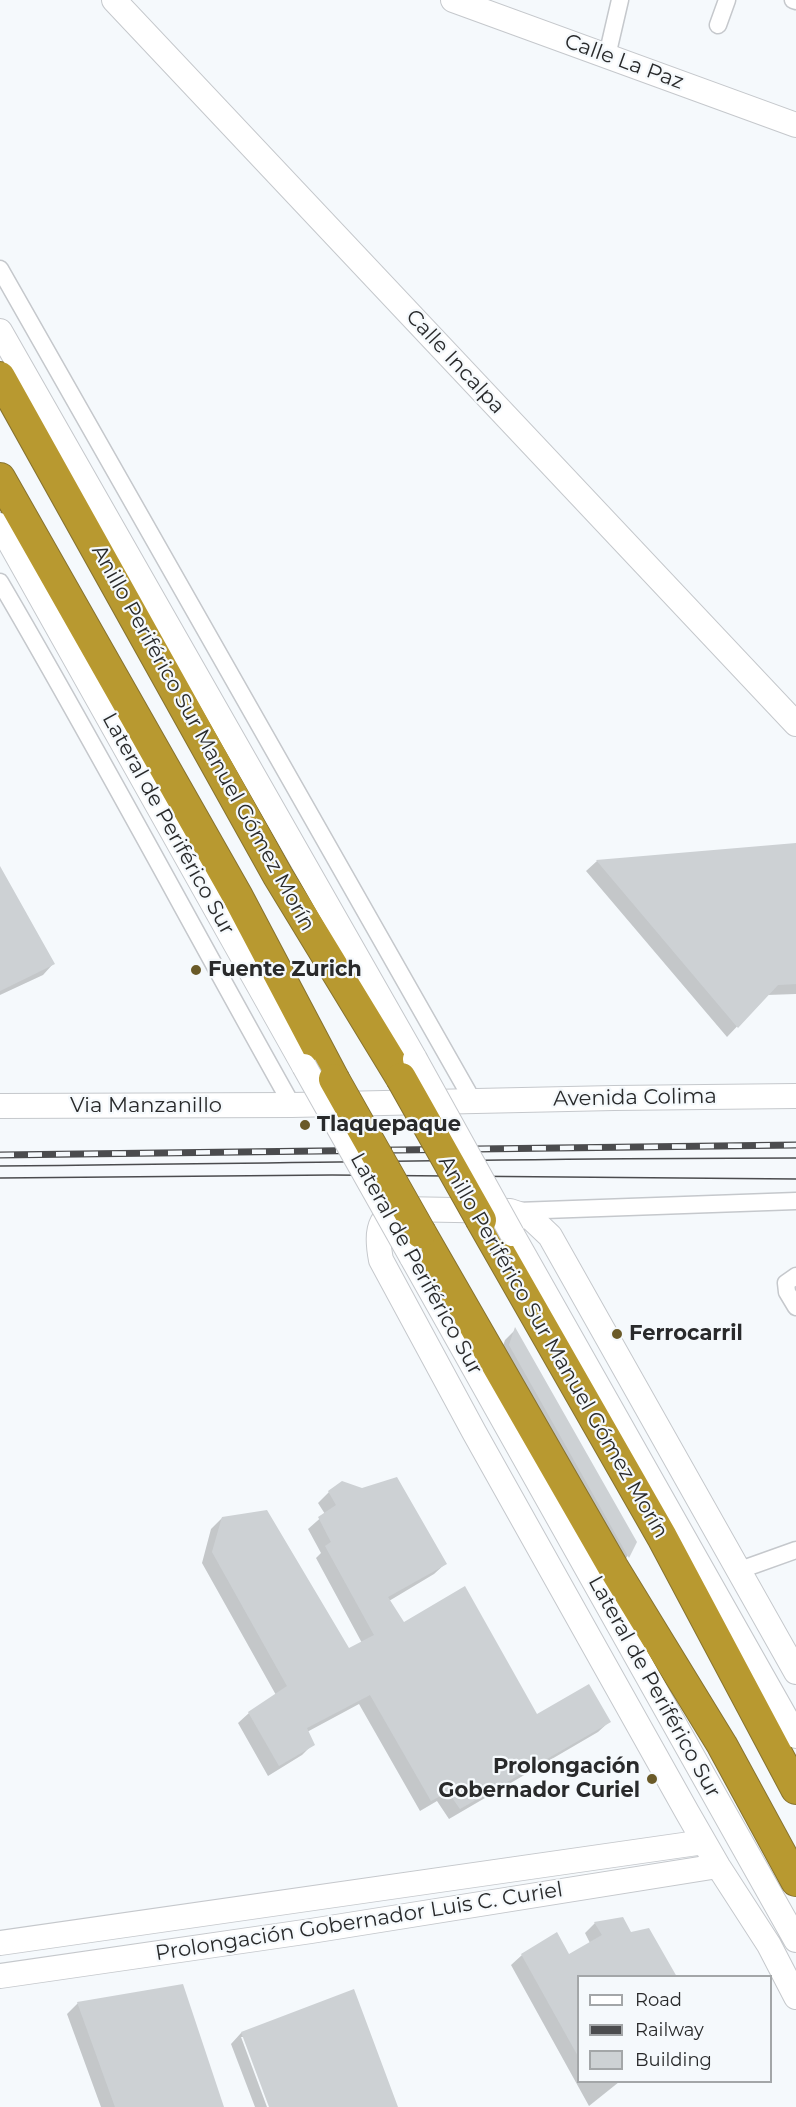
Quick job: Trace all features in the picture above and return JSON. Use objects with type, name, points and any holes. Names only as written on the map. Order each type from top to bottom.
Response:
[{"type":"highway","name":"Anillo Periférico Sur Manuel Gómez Morín","points":[[0,377],[278,876],[408,1068],[481,1220],[662,1537],[796,1789]]},
{"type":"highway","points":[[0,478],[238,897],[334,1079],[416,1244],[722,1745],[796,1881]]},
{"type":"street","name":"Calle Incalpa","points":[[114,0],[796,724]]},
{"type":"street","name":"Calle La Paz","points":[[453,0],[796,125]]},
{"type":"street","points":[[607,56],[620,0]]},
{"type":"street","points":[[718,25],[727,0]]},
{"type":"street","points":[[0,269],[473,1101]]},
{"type":"street","points":[[0,331],[408,1068],[511,1223],[796,1736]]},
{"type":"street","name":"Lateral de Periférico Sur","points":[[0,525],[304,1066],[416,1244],[796,1940]]},
{"type":"street","points":[[0,582],[65,692],[190,924],[292,1105]]},
{"type":"street","name":"Avenida Colima","points":[[292,1105],[796,1096]]},
{"type":"street","name":"Via Manzanillo","points":[[0,1106],[292,1105]]},
{"type":"street","points":[[796,1202],[511,1223],[400,1209],[391,1212],[382,1224],[377,1238],[381,1260],[474,1432],[704,1842],[769,1945],[796,1997]]},
{"type":"street","points":[[511,1223],[531,1218],[550,1236],[796,1672]]},
{"type":"street","points":[[791,1279],[787,1292],[796,1306]]},
{"type":"street","points":[[740,1570],[796,1550]]},
{"type":"street","name":"Prolongación Gobernador Luis C. Curiel","points":[[0,1943],[704,1842]]},
{"type":"street","name":"Prolongación Gobernador Luis C. Curiel","points":[[0,1976],[334,1927],[718,1866]]},
{"type":"building","points":[[796,843],[796,984],[778,985],[738,1028],[596,860]]},
{"type":"building","points":[[0,866],[55,964],[0,991]]},
{"type":"building","points":[[515,1327],[637,1542],[629,1558],[509,1345]]},
{"type":"building","points":[[397,1477],[447,1564],[388,1597],[404,1622],[465,1586],[537,1714],[589,1684],[611,1722],[460,1809],[448,1792],[431,1801],[370,1695],[307,1728],[315,1745],[279,1766],[248,1712],[287,1686],[212,1552],[222,1517],[267,1510],[349,1648],[374,1635],[325,1546],[331,1542],[318,1517],[336,1505],[328,1491],[342,1481],[362,1488]]},
{"type":"building","points":[[623,1917],[631,1932],[649,1928],[676,1975],[577,1975],[577,2054],[521,1954],[557,1932],[569,1954],[602,1935],[594,1922]]},
{"type":"building","points":[[183,1984],[224,2107],[115,2107],[77,2002]]},
{"type":"building","points":[[354,1989],[398,2107],[269,2107],[241,2032]]},
{"type":"tram line","points":[[0,1166],[796,1158]]},
{"type":"tram line","points":[[0,1178],[332,1175],[796,1179]]},
{"type":"railway","points":[[0,1155],[796,1145]]},
{"type":"place","name":"Fuente Zurich","points":[[196,970]]},
{"type":"place","name":"Tlaquepaque","points":[[305,1125]]},
{"type":"place","name":"Ferrocarril","points":[[617,1334]]},
{"type":"place","name":"Prolongación Gobernador Curiel","points":[[652,1779]]}]
